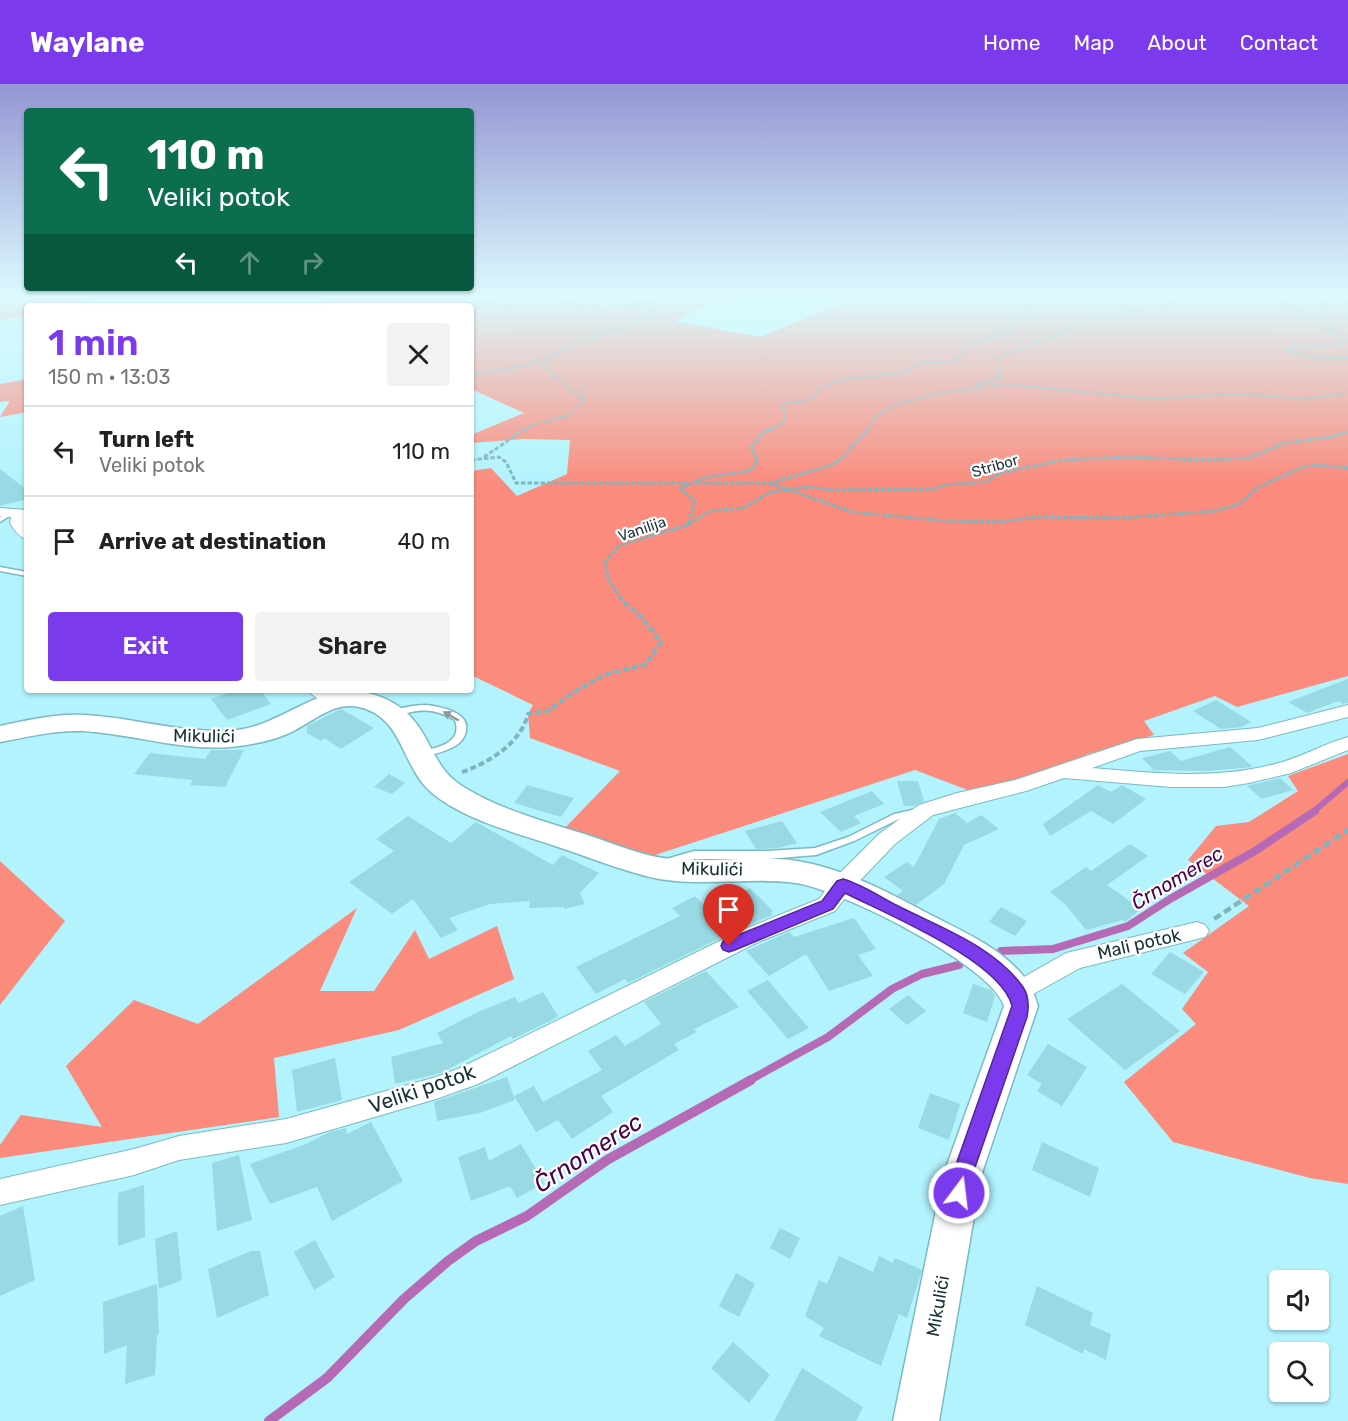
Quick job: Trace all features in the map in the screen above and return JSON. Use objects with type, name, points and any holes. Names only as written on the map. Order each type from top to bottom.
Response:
[{"type":"street","points":[[11,515],[24,531]]},
{"type":"street","name":"Mikulići","points":[[0,734],[40,726],[80,722],[158,735],[206,740],[235,738],[275,729],[319,704],[323,695],[357,698],[375,703],[394,714],[409,730],[424,760],[441,785],[486,810],[534,829],[653,867],[685,870],[796,872],[843,885],[972,952],[1005,978],[1017,993],[1021,1006],[962,1176],[916,1421]]},
{"type":"street","points":[[843,885],[903,825],[926,810],[957,800],[1019,786],[1137,745],[1156,741],[1259,734],[1323,715],[1348,711]]},
{"type":"street","points":[[1059,771],[1180,781],[1219,781],[1276,771],[1348,743]]},
{"type":"street","name":"Veliki potok","points":[[0,1192],[124,1165],[179,1148],[286,1131],[436,1088],[469,1076],[748,937],[827,905],[843,885]]},
{"type":"street","name":"Mali potok","points":[[1017,993],[1074,960],[1197,931]]},
{"type":"lane","points":[[0,569],[24,573]]},
{"type":"lane","points":[[394,714],[410,708],[423,707],[439,709],[459,719],[463,732],[461,738],[424,760]]},
{"type":"lane","points":[[653,867],[694,855],[816,851],[851,838],[897,816],[926,810]]},
{"type":"path","points":[[474,374],[529,365],[541,359]]},
{"type":"path","points":[[549,359],[543,366],[584,401]]},
{"type":"path","points":[[692,483],[707,477],[750,471],[758,460],[751,448],[762,433],[784,423],[782,404],[803,401],[815,396],[821,387],[840,380],[901,373],[917,364],[957,359]]},
{"type":"path","points":[[474,459],[499,457],[506,462],[516,483],[770,483],[839,461],[872,425],[876,416],[900,403],[1000,378],[997,359]]},
{"type":"path","points":[[942,393],[1005,384],[1154,399],[1235,394],[1306,399],[1348,393]]},
{"type":"path","points":[[582,386],[584,401]]},
{"type":"path","points":[[483,457],[530,426],[570,415],[584,401]]},
{"type":"path","name":"Stribor","points":[[688,525],[710,511],[743,508],[771,492],[788,489],[806,487],[832,490],[936,489],[944,485],[986,482],[1000,473],[1064,460],[1129,457],[1204,460],[1248,458],[1285,443],[1330,437],[1348,432]]},
{"type":"path","points":[[770,483],[852,512],[946,521],[999,522],[1036,517],[1121,518],[1215,511],[1239,504],[1257,488],[1301,468],[1315,465],[1348,468]]},
{"type":"path","name":"Vanilija","points":[[424,760],[439,772],[462,772],[481,766],[518,737],[525,727],[528,714],[548,711],[574,692],[604,675],[646,664],[661,642],[640,616],[619,599],[605,579],[605,561],[620,545],[688,525],[695,502],[680,488],[692,483]]},
{"type":"path","name":"Mali potok","points":[[1197,931],[1348,830]]},
{"type":"shaded area","points":[[474,359],[1348,359],[1348,676],[1237,707],[1215,696],[1144,721],[1154,735],[1088,754],[1026,778],[973,792],[915,770],[652,856],[562,831],[620,771],[530,738],[528,714],[533,705],[474,676],[474,471],[491,468],[517,496],[567,474],[570,440],[523,439],[474,443],[474,434],[524,413],[474,390]]},
{"type":"shaded area","points":[[24,380],[24,413],[0,417],[10,401],[0,402],[0,384]]},
{"type":"shaded area","points":[[1348,754],[1348,1184],[1310,1178],[1173,1142],[1124,1082],[1196,1024],[1182,1009],[1208,972],[1183,953],[1249,906],[1188,860],[1216,826],[1249,822],[1298,791],[1288,776]]},
{"type":"shaded area","points":[[0,861],[65,921],[0,1005]]},
{"type":"shaded area","points":[[357,908],[320,991],[374,991],[415,930],[429,959],[497,926],[514,979],[399,1030],[274,1058],[279,1117],[0,1158],[0,1145],[21,1115],[102,1127],[66,1066],[134,1000],[198,1024]]},
{"type":"building","points":[[0,469],[24,488],[24,500],[0,506]]},
{"type":"building","points":[[1348,679],[1348,703],[1343,704],[1338,701],[1307,713],[1288,702]]},
{"type":"building","points":[[228,693],[262,693],[271,704],[227,720],[211,699]]},
{"type":"building","points":[[1216,700],[1251,722],[1241,727],[1221,729],[1193,711]]},
{"type":"building","points":[[341,709],[374,728],[341,749],[324,738],[321,741],[307,733],[307,726]]},
{"type":"building","points":[[1230,747],[1253,767],[1207,771],[1148,770],[1153,769],[1142,758],[1170,751],[1181,761]]},
{"type":"building","points":[[211,750],[244,750],[225,787],[190,785],[193,780],[134,774],[150,753],[205,759]]},
{"type":"building","points":[[389,774],[405,783],[392,794],[374,787]]},
{"type":"building","points":[[1280,778],[1293,790],[1262,799],[1247,786]]},
{"type":"building","points":[[897,781],[918,781],[924,801],[914,806],[904,806]]},
{"type":"building","points":[[527,785],[574,798],[561,817],[514,803]]},
{"type":"building","points":[[1098,785],[1111,792],[1122,785],[1146,799],[1113,824],[1091,811],[1050,836],[1043,824]]},
{"type":"building","points":[[872,791],[884,804],[854,816],[861,823],[841,832],[820,812]]},
{"type":"building","points":[[955,813],[967,823],[981,815],[999,829],[964,845],[944,884],[916,905],[897,895],[903,891],[884,877],[907,862],[914,867],[939,819]]},
{"type":"building","points":[[408,816],[451,843],[476,822],[553,865],[562,855],[599,873],[580,893],[585,904],[564,909],[564,907],[529,908],[530,901],[490,904],[449,918],[458,930],[441,938],[413,899],[392,914],[349,882],[394,851],[376,839]]},
{"type":"building","points":[[782,821],[797,843],[778,848],[756,849],[745,831]]},
{"type":"building","points":[[1130,844],[1148,856],[1107,885],[1141,909],[1125,922],[1123,920],[1086,930],[1065,904],[1050,892],[1086,867],[1091,871]]},
{"type":"building","points":[[750,888],[773,911],[771,913],[773,915],[628,983],[625,979],[596,994],[576,967],[680,916],[672,908],[695,896],[709,910]]},
{"type":"building","points":[[1001,907],[1027,921],[1015,936],[989,922]]},
{"type":"building","points":[[854,918],[876,949],[858,955],[873,976],[829,991],[806,954],[769,976],[746,951],[789,932],[794,937]]},
{"type":"building","points":[[1170,952],[1204,972],[1185,994],[1151,974]]},
{"type":"building","points":[[706,971],[739,1007],[694,1029],[697,1032],[674,1044],[679,1050],[601,1096],[613,1112],[572,1139],[558,1120],[536,1132],[514,1096],[534,1086],[543,1102],[602,1070],[588,1051],[616,1035],[625,1046],[661,1024],[644,1002]]},
{"type":"building","points":[[768,980],[809,1028],[788,1039],[747,991]]},
{"type":"building","points":[[973,984],[991,990],[995,996],[987,1022],[963,1013]]},
{"type":"building","points":[[1122,984],[1180,1031],[1125,1070],[1067,1019]]},
{"type":"building","points":[[543,992],[558,1016],[552,1020],[513,1039],[511,1036],[441,1073],[395,1084],[391,1057],[443,1043],[437,1033],[478,1012],[515,997],[519,1003]]},
{"type":"building","points":[[908,995],[926,1011],[907,1025],[889,1009]]},
{"type":"building","points":[[1048,1044],[1087,1067],[1062,1106],[1037,1091],[1042,1084],[1027,1075]]},
{"type":"building","points":[[335,1058],[342,1100],[297,1112],[292,1070]]},
{"type":"building","points":[[507,1077],[515,1100],[480,1113],[437,1121],[434,1102]]},
{"type":"building","points":[[930,1093],[960,1104],[949,1140],[918,1128]]},
{"type":"building","points":[[371,1122],[403,1181],[332,1221],[317,1187],[270,1204],[250,1164],[306,1144],[330,1132],[346,1128],[347,1134]]},
{"type":"building","points":[[1042,1142],[1099,1168],[1090,1197],[1032,1170]]},
{"type":"building","points":[[521,1144],[544,1183],[517,1198],[510,1186],[471,1201],[458,1157],[485,1147],[489,1161]]},
{"type":"building","points":[[239,1155],[252,1220],[217,1231],[212,1163]]},
{"type":"building","points":[[144,1185],[145,1237],[118,1246],[118,1193]]},
{"type":"building","points":[[23,1206],[35,1280],[0,1296],[0,1216]]},
{"type":"building","points":[[780,1228],[800,1238],[790,1259],[770,1248]]},
{"type":"building","points":[[177,1231],[182,1280],[159,1289],[155,1239]]},
{"type":"building","points":[[315,1240],[335,1277],[314,1290],[294,1252]]},
{"type":"building","points":[[251,1251],[260,1251],[269,1295],[217,1318],[208,1269]]},
{"type":"building","points":[[839,1256],[873,1272],[879,1256],[893,1263],[895,1258],[922,1270],[907,1318],[899,1314],[881,1366],[819,1336],[824,1328],[805,1316],[819,1280],[827,1284]]},
{"type":"building","points":[[736,1273],[755,1284],[739,1317],[719,1306]]},
{"type":"building","points":[[157,1284],[159,1334],[157,1335],[155,1375],[125,1384],[127,1345],[104,1354],[103,1302]]},
{"type":"building","points":[[1037,1286],[1093,1313],[1090,1325],[1111,1334],[1106,1360],[1084,1349],[1083,1354],[1025,1325]]},
{"type":"building","points":[[733,1342],[770,1375],[749,1403],[711,1368]]},
{"type":"building","points":[[802,1368],[863,1407],[856,1421],[774,1421]]},
{"type":"waterway","name":"Črnomerec","points":[[1313,812],[1348,782]]},
{"type":"waterway","name":"Črnomerec","points":[[1001,951],[1053,949],[1128,926],[1170,899],[1255,851],[1315,811]]},
{"type":"waterway","name":"Črnomerec","points":[[748,1081],[828,1037],[892,989],[922,974],[959,965]]},
{"type":"waterway","name":"Črnomerec","points":[[269,1421],[327,1378],[404,1299],[448,1261],[476,1241],[527,1216],[607,1160],[751,1080]]},
{"type":"route","points":[[729,946],[827,905],[843,885],[972,952],[1005,978],[1017,993],[1021,1006],[1019,1017],[962,1176],[959,1193]]}]
